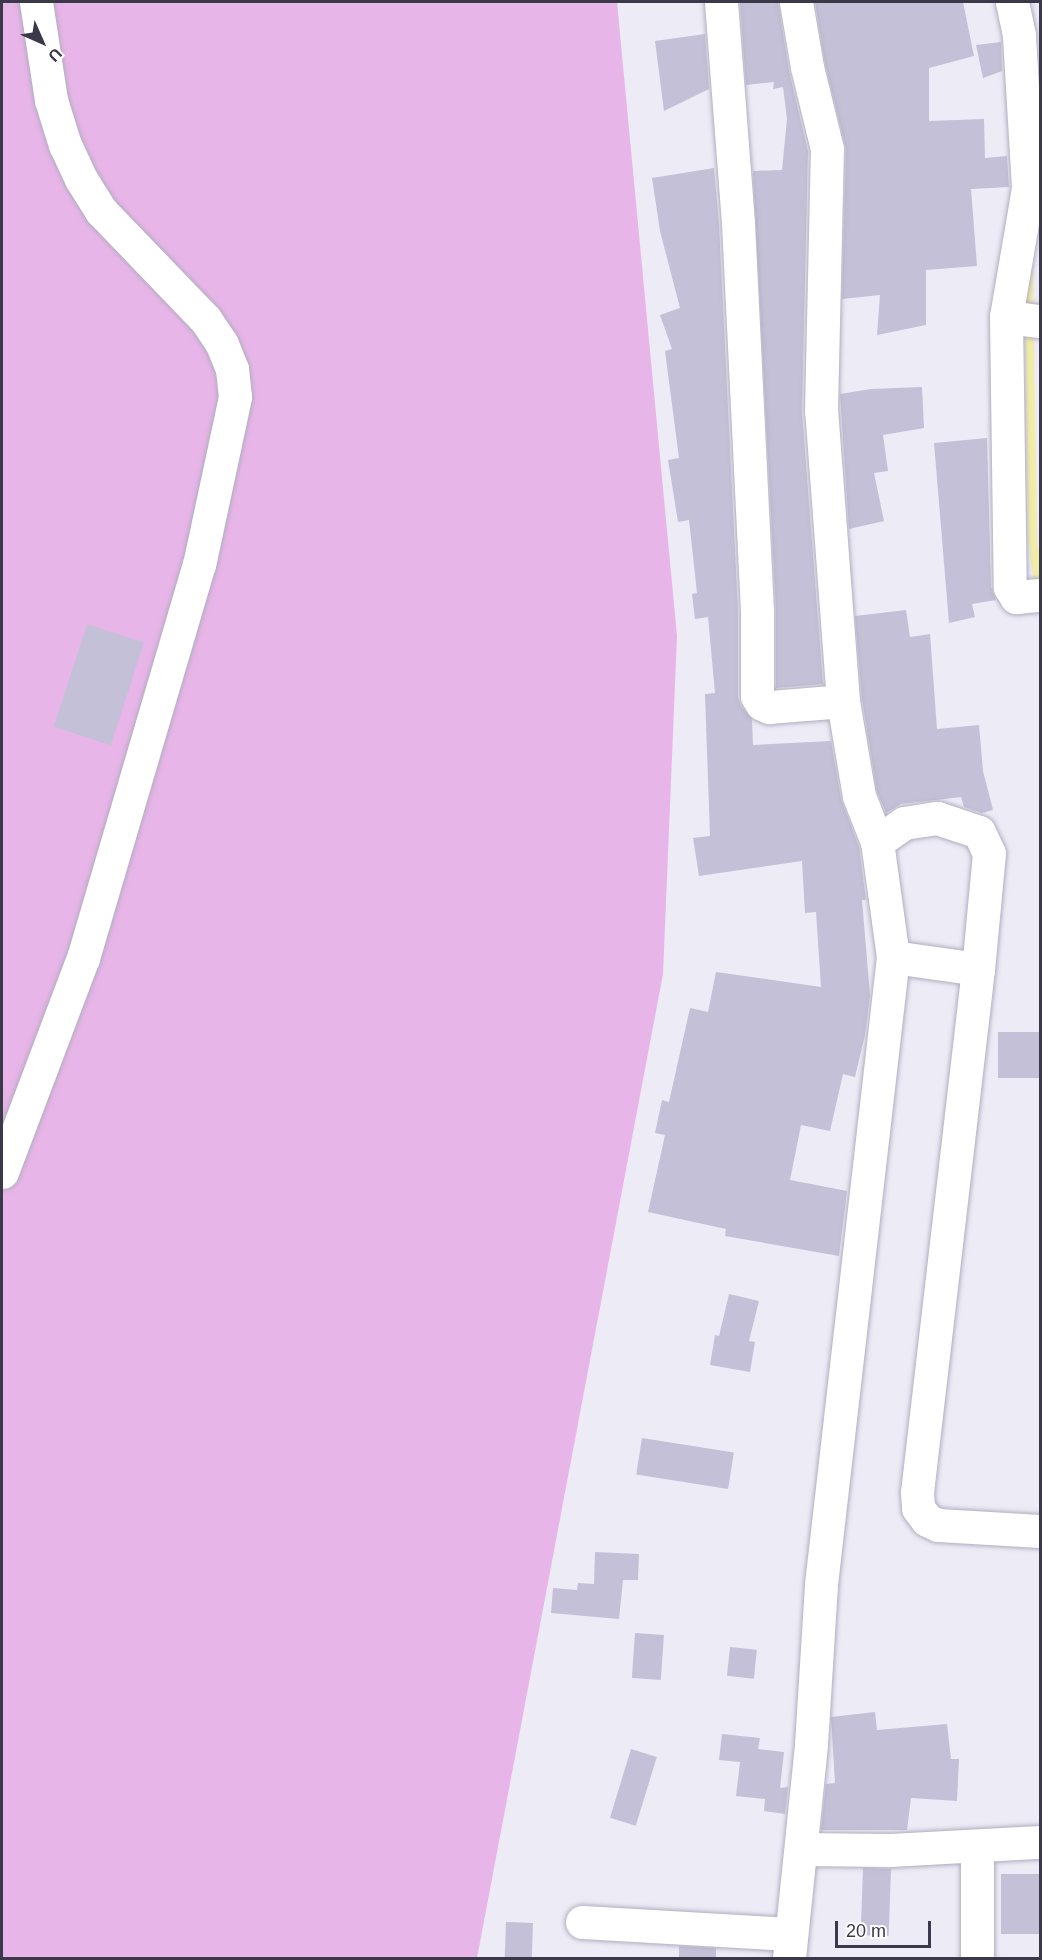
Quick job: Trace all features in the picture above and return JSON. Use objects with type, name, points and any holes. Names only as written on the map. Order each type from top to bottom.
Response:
[{"type":"street","points":[[2,1172],[83,958],[199,565],[235,397],[232,369],[222,344],[205,319],[101,211],[81,179],[65,145],[51,100],[36,2]]},
{"type":"street","points":[[721,2],[738,223],[757,611],[757,696],[762,704],[769,707],[843,701]]},
{"type":"street","points":[[582,1922],[790,1946],[801,1850],[811,1744],[821,1584],[893,957],[877,842],[859,796],[843,701],[821,411],[827,149],[807,67],[796,2]]},
{"type":"street","points":[[1012,2],[1019,36],[1028,188],[1006,317],[1010,587],[1016,597],[1041,595]]},
{"type":"street","points":[[1006,317],[1041,321]]},
{"type":"street","points":[[877,842],[903,823],[937,818],[979,832],[989,853],[978,969],[916,1492],[918,1508],[927,1521],[938,1525],[1041,1531]]},
{"type":"street","points":[[893,957],[978,969]]},
{"type":"street","points":[[801,1850],[890,1850],[1041,1842]]},
{"type":"street","points":[[977,1847],[977,1959]]},
{"type":"shaded area","points":[[2,2],[617,2],[677,636],[663,974],[477,1958],[2,1958]]},
{"type":"building","points":[[740,2],[778,2],[789,71],[808,151],[802,412],[823,684],[776,688],[776,610],[753,171],[782,170],[787,119],[783,87],[773,89],[774,82],[746,85]]},
{"type":"building","points":[[815,2],[963,2],[974,56],[929,68],[929,121],[984,119],[985,158],[1007,156],[1009,187],[971,189],[977,266],[926,270],[926,325],[877,335],[880,295],[842,299],[846,149],[825,63]]},
{"type":"building","points":[[705,34],[709,89],[664,111],[655,41]]},
{"type":"building","points":[[1001,42],[1002,71],[983,78],[976,45]]},
{"type":"building","points":[[714,168],[719,224],[738,611],[738,697],[741,706],[752,719],[753,745],[831,741],[841,799],[859,847],[866,900],[862,900],[870,995],[865,1035],[855,1077],[843,1074],[830,1131],[801,1125],[790,1180],[847,1191],[839,1256],[725,1236],[726,1229],[648,1212],[665,1135],[655,1133],[662,1100],[669,1102],[690,1008],[708,1012],[716,972],[821,987],[816,912],[805,913],[802,861],[699,876],[693,838],[710,836],[705,694],[715,693],[708,617],[695,619],[692,594],[697,593],[689,520],[678,522],[668,460],[679,458],[665,351],[672,349],[660,315],[680,308],[660,231],[652,178]]},
{"type":"building","points":[[922,387],[924,428],[883,435],[888,471],[874,473],[884,521],[849,529],[840,394],[871,389]]},
{"type":"building","points":[[987,438],[991,587],[996,600],[972,604],[975,617],[949,623],[934,443]]},
{"type":"building","points":[[906,610],[910,637],[930,634],[937,729],[979,725],[983,771],[993,810],[982,813],[964,807],[961,797],[901,804],[886,813],[877,791],[862,699],[855,616]]},
{"type":"building","points":[[87,624],[144,643],[111,745],[54,727]]},
{"type":"building","points":[[998,1032],[1040,1032],[1040,1078],[998,1078]]},
{"type":"building","points":[[729,1294],[759,1301],[749,1341],[755,1342],[750,1372],[710,1365],[715,1335],[719,1336]]},
{"type":"building","points":[[642,1438],[734,1453],[728,1489],[636,1475]]},
{"type":"building","points":[[595,1552],[639,1554],[638,1580],[623,1580],[619,1619],[551,1613],[553,1588],[577,1590],[578,1583],[594,1584]]},
{"type":"building","points":[[635,1633],[664,1635],[661,1680],[632,1678]]},
{"type":"building","points":[[730,1647],[757,1650],[754,1679],[727,1676]]},
{"type":"building","points":[[875,1712],[877,1730],[947,1724],[951,1759],[959,1759],[957,1801],[911,1798],[907,1830],[821,1830],[826,1784],[835,1783],[831,1717]]},
{"type":"building","points":[[722,1734],[760,1738],[758,1749],[784,1752],[780,1788],[788,1787],[785,1814],[764,1811],[765,1799],[736,1796],[740,1762],[719,1760]]},
{"type":"building","points":[[631,1749],[657,1757],[636,1826],[610,1818]]},
{"type":"building","points":[[863,1868],[891,1869],[889,1936],[861,1935]]},
{"type":"building","points":[[1001,1874],[1040,1874],[1040,1934],[1001,1934]]},
{"type":"building","points":[[506,1922],[533,1923],[532,1958],[505,1958]]},
{"type":"building","points":[[679,1946],[716,1948],[716,1959],[679,1959]]},
{"type":"waterway","points":[[1028,272],[1032,539],[1039,591]]}]
